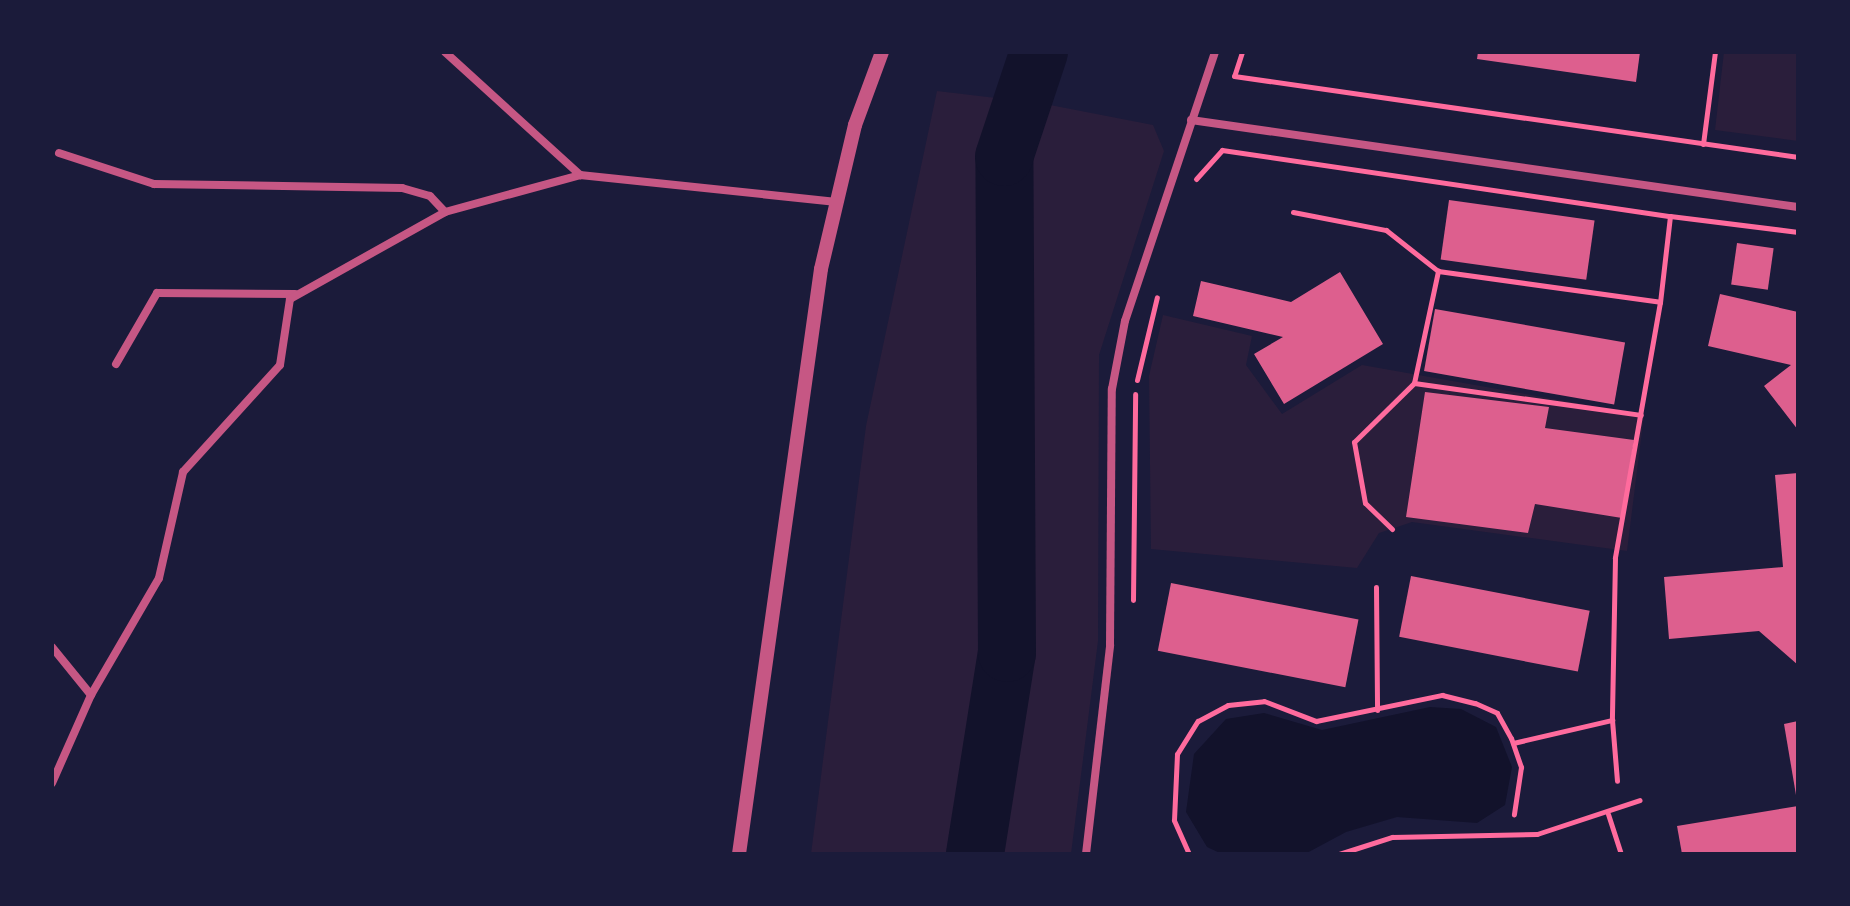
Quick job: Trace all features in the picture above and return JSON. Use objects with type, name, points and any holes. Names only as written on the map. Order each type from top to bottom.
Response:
[{"type":"street","points":[[445,52],[580,175]]},
{"type":"street","points":[[739,854],[819,285],[837,202],[882,52]]},
{"type":"street","points":[[1086,854],[1110,645],[1112,389],[1125,321],[1215,52]]},
{"type":"street","points":[[1191,120],[1798,207]]},
{"type":"street","points":[[59,153],[154,184],[402,188],[430,196],[445,212]]},
{"type":"street","points":[[116,364],[157,293],[296,294],[445,212],[580,175],[837,202]]},
{"type":"street","points":[[52,783],[91,695],[159,578],[183,472],[280,365],[296,294]]},
{"type":"street","points":[[52,647],[91,695]]},
{"type":"path","points":[[1242,52],[1234,76],[1798,157]]},
{"type":"path","points":[[1703,144],[1715,52]]},
{"type":"path","points":[[1192,184],[1222,150],[1798,232]]},
{"type":"path","points":[[1293,212],[1386,230],[1438,271],[1660,302]]},
{"type":"path","points":[[1617,781],[1612,720],[1615,558],[1660,302],[1670,216]]},
{"type":"path","points":[[1392,529],[1365,503],[1354,442],[1414,383],[1438,271]]},
{"type":"path","points":[[1131,618],[1135,388],[1160,285]]},
{"type":"path","points":[[1414,383],[1641,415]]},
{"type":"path","points":[[1376,587],[1377,710]]},
{"type":"path","points":[[1189,854],[1171,789],[1177,754],[1198,721],[1228,705],[1264,701],[1316,721],[1442,695],[1497,713],[1513,743],[1521,767],[1514,814]]},
{"type":"path","points":[[1513,743],[1612,720]]},
{"type":"path","points":[[1339,854],[1392,837],[1537,834],[1608,814],[1640,800]]},
{"type":"path","points":[[1608,814],[1621,854]]},
{"type":"shaded area","points":[[1724,52],[1798,52],[1798,141],[1715,130]]},
{"type":"shaded area","points":[[937,91],[1013,100],[991,164],[983,642],[946,854],[811,854],[866,426]]},
{"type":"shaded area","points":[[1050,105],[1153,125],[1164,151],[1099,355],[1098,641],[1071,854],[993,854],[1031,652],[1022,195]]},
{"type":"shaded area","points":[[1163,315],[1252,336],[1246,365],[1282,414],[1362,365],[1644,415],[1627,551],[1412,522],[1379,533],[1357,568],[1151,549],[1149,376]]},
{"type":"shaded area","points":[[1430,707],[1461,709],[1496,727],[1512,767],[1505,805],[1477,823],[1397,817],[1346,832],[1305,854],[1222,854],[1207,847],[1186,812],[1194,754],[1226,719],[1264,713],[1322,730]]},
{"type":"building","points":[[1478,52],[1640,52],[1636,82],[1477,59]]},
{"type":"building","points":[[1449,200],[1595,220],[1586,280],[1441,259]]},
{"type":"building","points":[[1737,243],[1774,248],[1768,290],[1731,285]]},
{"type":"building","points":[[1340,272],[1383,344],[1284,404],[1254,354],[1283,337],[1193,316],[1201,281],[1291,302]]},
{"type":"building","points":[[1720,294],[1798,312],[1798,430],[1764,386],[1791,365],[1708,346]]},
{"type":"building","points":[[1435,309],[1625,343],[1614,405],[1424,371]]},
{"type":"building","points":[[1425,392],[1549,407],[1545,428],[1634,440],[1622,518],[1535,504],[1528,533],[1406,517]]},
{"type":"building","points":[[1798,473],[1798,665],[1759,631],[1669,639],[1664,577],[1783,567],[1775,475]]},
{"type":"building","points":[[1411,576],[1590,611],[1578,672],[1399,637]]},
{"type":"building","points":[[1171,583],[1358,619],[1345,687],[1158,651]]},
{"type":"building","points":[[1798,721],[1798,795],[1796,795],[1784,724]]},
{"type":"building","points":[[1798,806],[1798,854],[1682,854],[1677,826]]},
{"type":"waterway","points":[[975,854],[1007,653],[1004,157],[1039,52]]}]
